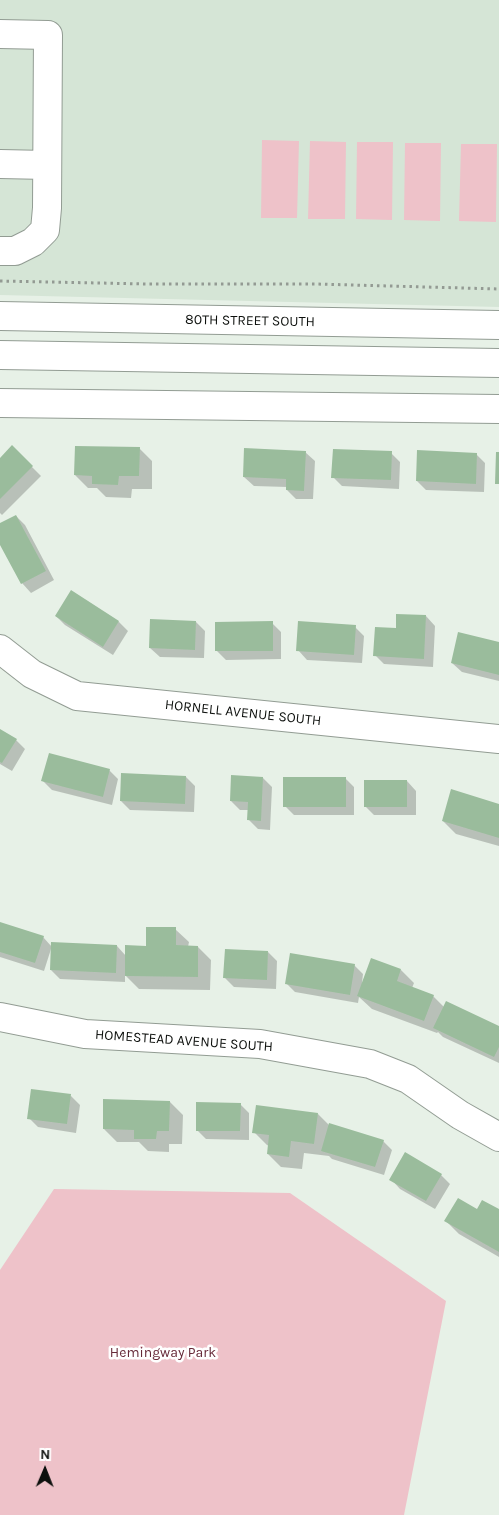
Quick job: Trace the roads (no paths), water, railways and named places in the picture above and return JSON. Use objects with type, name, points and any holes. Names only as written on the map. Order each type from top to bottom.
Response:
[{"type":"street","points":[[0,34],[48,35],[47,208],[45,230],[33,242],[15,251],[0,251]]},
{"type":"street","points":[[0,164],[47,165]]},
{"type":"street","name":"80TH STREET SOUTH","points":[[0,316],[499,325]]},
{"type":"street","points":[[0,355],[499,364]]},
{"type":"street","points":[[0,403],[499,409]]},
{"type":"street","name":"HORNELL AVENUE SOUTH","points":[[0,649],[32,674],[78,696],[499,739]]},
{"type":"street","name":"HOMESTEAD AVENUE SOUTH","points":[[0,1017],[85,1034],[260,1044],[370,1064],[408,1079],[460,1115],[499,1137]]},
{"type":"park label","name":"Hemingway Park","points":[[163,1353]]}]
